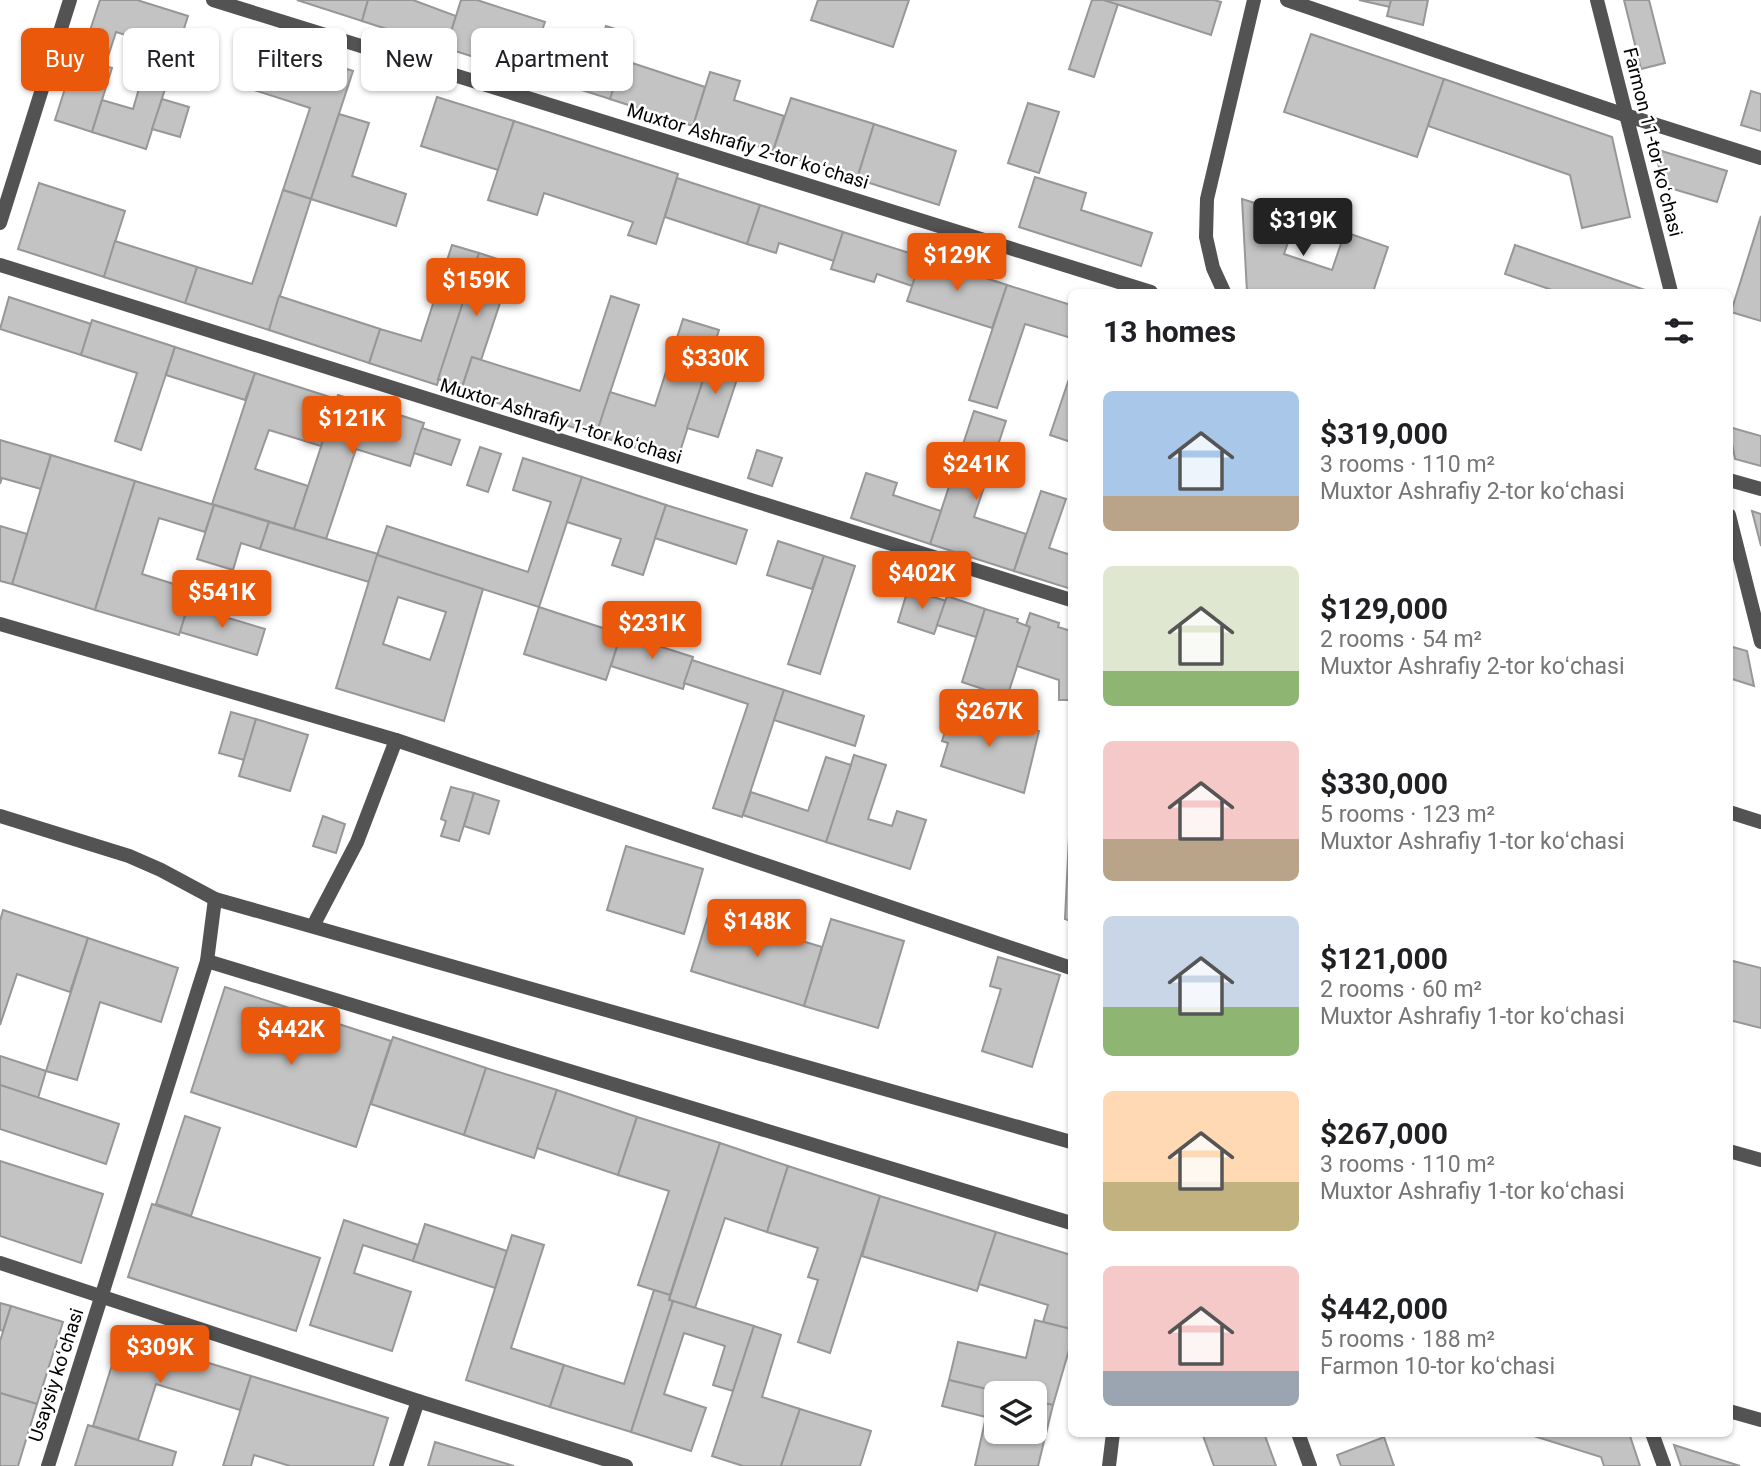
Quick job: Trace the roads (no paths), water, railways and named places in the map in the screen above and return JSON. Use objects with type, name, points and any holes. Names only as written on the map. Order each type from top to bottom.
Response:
[{"type":"street","points":[[0,223],[70,0]]},
{"type":"street","name":"Muxtor Ashrafiy 2-tor koʻchasi","points":[[213,0],[1141,289]]},
{"type":"street","points":[[1223,289],[1213,268],[1206,237],[1207,199],[1254,0]]},
{"type":"street","points":[[1287,0],[1625,115],[1761,158]]},
{"type":"street","name":"Farmon 11-tor koʻchasi","points":[[1597,0],[1670,289]]},
{"type":"street","name":"Muxtor Ashrafiy 1-tor koʻchasi","points":[[0,265],[1068,599]]},
{"type":"street","points":[[1733,481],[1761,489]]},
{"type":"street","points":[[1733,530],[1761,642]]},
{"type":"street","points":[[0,624],[396,740],[1068,967]]},
{"type":"street","points":[[313,926],[357,842],[396,740]]},
{"type":"street","points":[[1733,813],[1761,822]]},
{"type":"street","points":[[0,816],[129,856],[215,899],[1068,1141]]},
{"type":"street","name":"Usaysiy koʻchasi","points":[[48,1466],[207,961],[215,899]]},
{"type":"street","points":[[207,961],[1068,1222]]},
{"type":"street","points":[[1733,1152],[1761,1160]]},
{"type":"street","points":[[0,1263],[418,1401],[626,1466]]},
{"type":"street","points":[[396,1466],[418,1401]]},
{"type":"street","points":[[1733,1412],[1761,1420]]},
{"type":"street","points":[[1109,1466],[1113,1437]]},
{"type":"street","points":[[1299,1437],[1310,1466]]},
{"type":"street","points":[[1653,1437],[1664,1466]]}]
